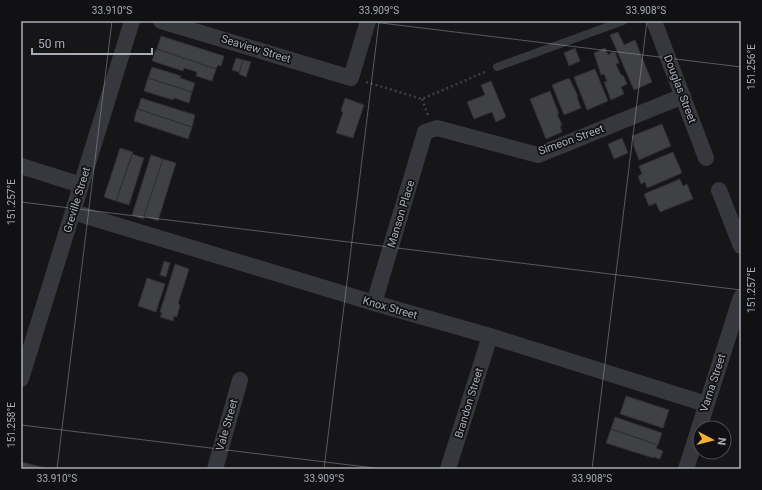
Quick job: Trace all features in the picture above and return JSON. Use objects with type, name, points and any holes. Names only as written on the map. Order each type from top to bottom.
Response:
[{"type":"street","name":"Greville Street","points":[[21,378],[132,21]]},
{"type":"street","name":"Seaview Street","points":[[161,21],[351,78]]},
{"type":"street","points":[[351,78],[368,21]]},
{"type":"street","name":"Douglas Street","points":[[654,21],[706,158]]},
{"type":"street","name":"Simeon Street","points":[[433,129],[437,128],[538,155],[683,96]]},
{"type":"street","name":"Manson Place","points":[[374,303],[425,132],[433,129]]},
{"type":"street","points":[[21,166],[81,184]]},
{"type":"street","points":[[719,190],[741,246]]},
{"type":"street","name":"Knox Street","points":[[73,212],[374,303],[490,336],[706,404]]},
{"type":"street","name":"Varna Street","points":[[686,469],[706,404],[736,330],[741,296]]},
{"type":"street","name":"Brandon Street","points":[[448,469],[490,336]]},
{"type":"street","name":"Vale Street","points":[[215,469],[240,380]]},
{"type":"lane","points":[[497,67],[623,21]]},
{"type":"path","points":[[351,78],[422,99],[497,67]]},
{"type":"building","points":[[618,32],[624,45],[635,40],[652,82],[634,90],[610,35]]},
{"type":"building","points":[[161,36],[224,56],[221,66],[218,65],[216,69],[157,49]]},
{"type":"building","points":[[575,48],[580,61],[569,66],[564,53]]},
{"type":"building","points":[[605,48],[608,55],[615,52],[619,63],[616,64],[627,84],[621,87],[624,94],[611,100],[604,82],[607,81],[604,74],[601,75],[594,53]]},
{"type":"building","points":[[156,49],[216,69],[212,81],[196,76],[197,72],[184,68],[183,71],[152,61]]},
{"type":"building","points":[[236,58],[243,60],[239,72],[232,70]]},
{"type":"building","points":[[243,60],[251,62],[246,77],[239,74]]},
{"type":"building","points":[[152,67],[181,76],[180,78],[195,83],[192,92],[148,78]]},
{"type":"building","points":[[595,69],[608,101],[587,110],[574,77]]},
{"type":"building","points":[[148,78],[192,92],[189,103],[174,98],[173,100],[144,91]]},
{"type":"building","points":[[569,78],[578,96],[577,97],[581,108],[564,115],[552,85]]},
{"type":"building","points":[[491,81],[506,117],[496,122],[492,112],[474,119],[467,102],[485,95],[481,85]]},
{"type":"building","points":[[550,91],[559,114],[557,114],[562,125],[560,126],[562,132],[546,139],[530,99]]},
{"type":"building","points":[[141,98],[195,115],[192,127],[138,109]]},
{"type":"building","points":[[345,98],[364,105],[353,138],[336,133],[343,112],[341,111]]},
{"type":"building","points":[[137,109],[192,127],[188,139],[134,121]]},
{"type":"building","points":[[662,124],[671,146],[639,160],[633,144],[632,136]]},
{"type":"building","points":[[622,138],[628,153],[614,159],[608,144]]},
{"type":"building","points":[[120,148],[133,152],[116,201],[104,197]]},
{"type":"building","points":[[673,152],[682,173],[647,188],[645,182],[641,184],[638,176],[642,174],[639,166]]},
{"type":"building","points":[[132,154],[144,158],[129,205],[116,201]]},
{"type":"building","points":[[151,155],[163,159],[143,219],[132,215]]},
{"type":"building","points":[[163,159],[176,163],[158,221],[144,216]]},
{"type":"building","points":[[680,179],[683,186],[687,184],[693,199],[660,212],[656,203],[649,206],[644,194]]},
{"type":"building","points":[[164,261],[170,263],[166,277],[160,275]]},
{"type":"building","points":[[175,264],[189,269],[178,304],[180,305],[177,317],[174,316],[173,321],[160,317],[162,313],[160,312]]},
{"type":"building","points":[[147,278],[165,284],[156,312],[138,306]]},
{"type":"building","points":[[626,396],[669,410],[663,428],[620,414]]},
{"type":"building","points":[[615,417],[662,433],[658,445],[611,429]]},
{"type":"building","points":[[611,429],[658,445],[656,448],[663,451],[660,459],[606,443]]},
{"type":"building","points":[[21,462],[50,469],[21,469]]}]
